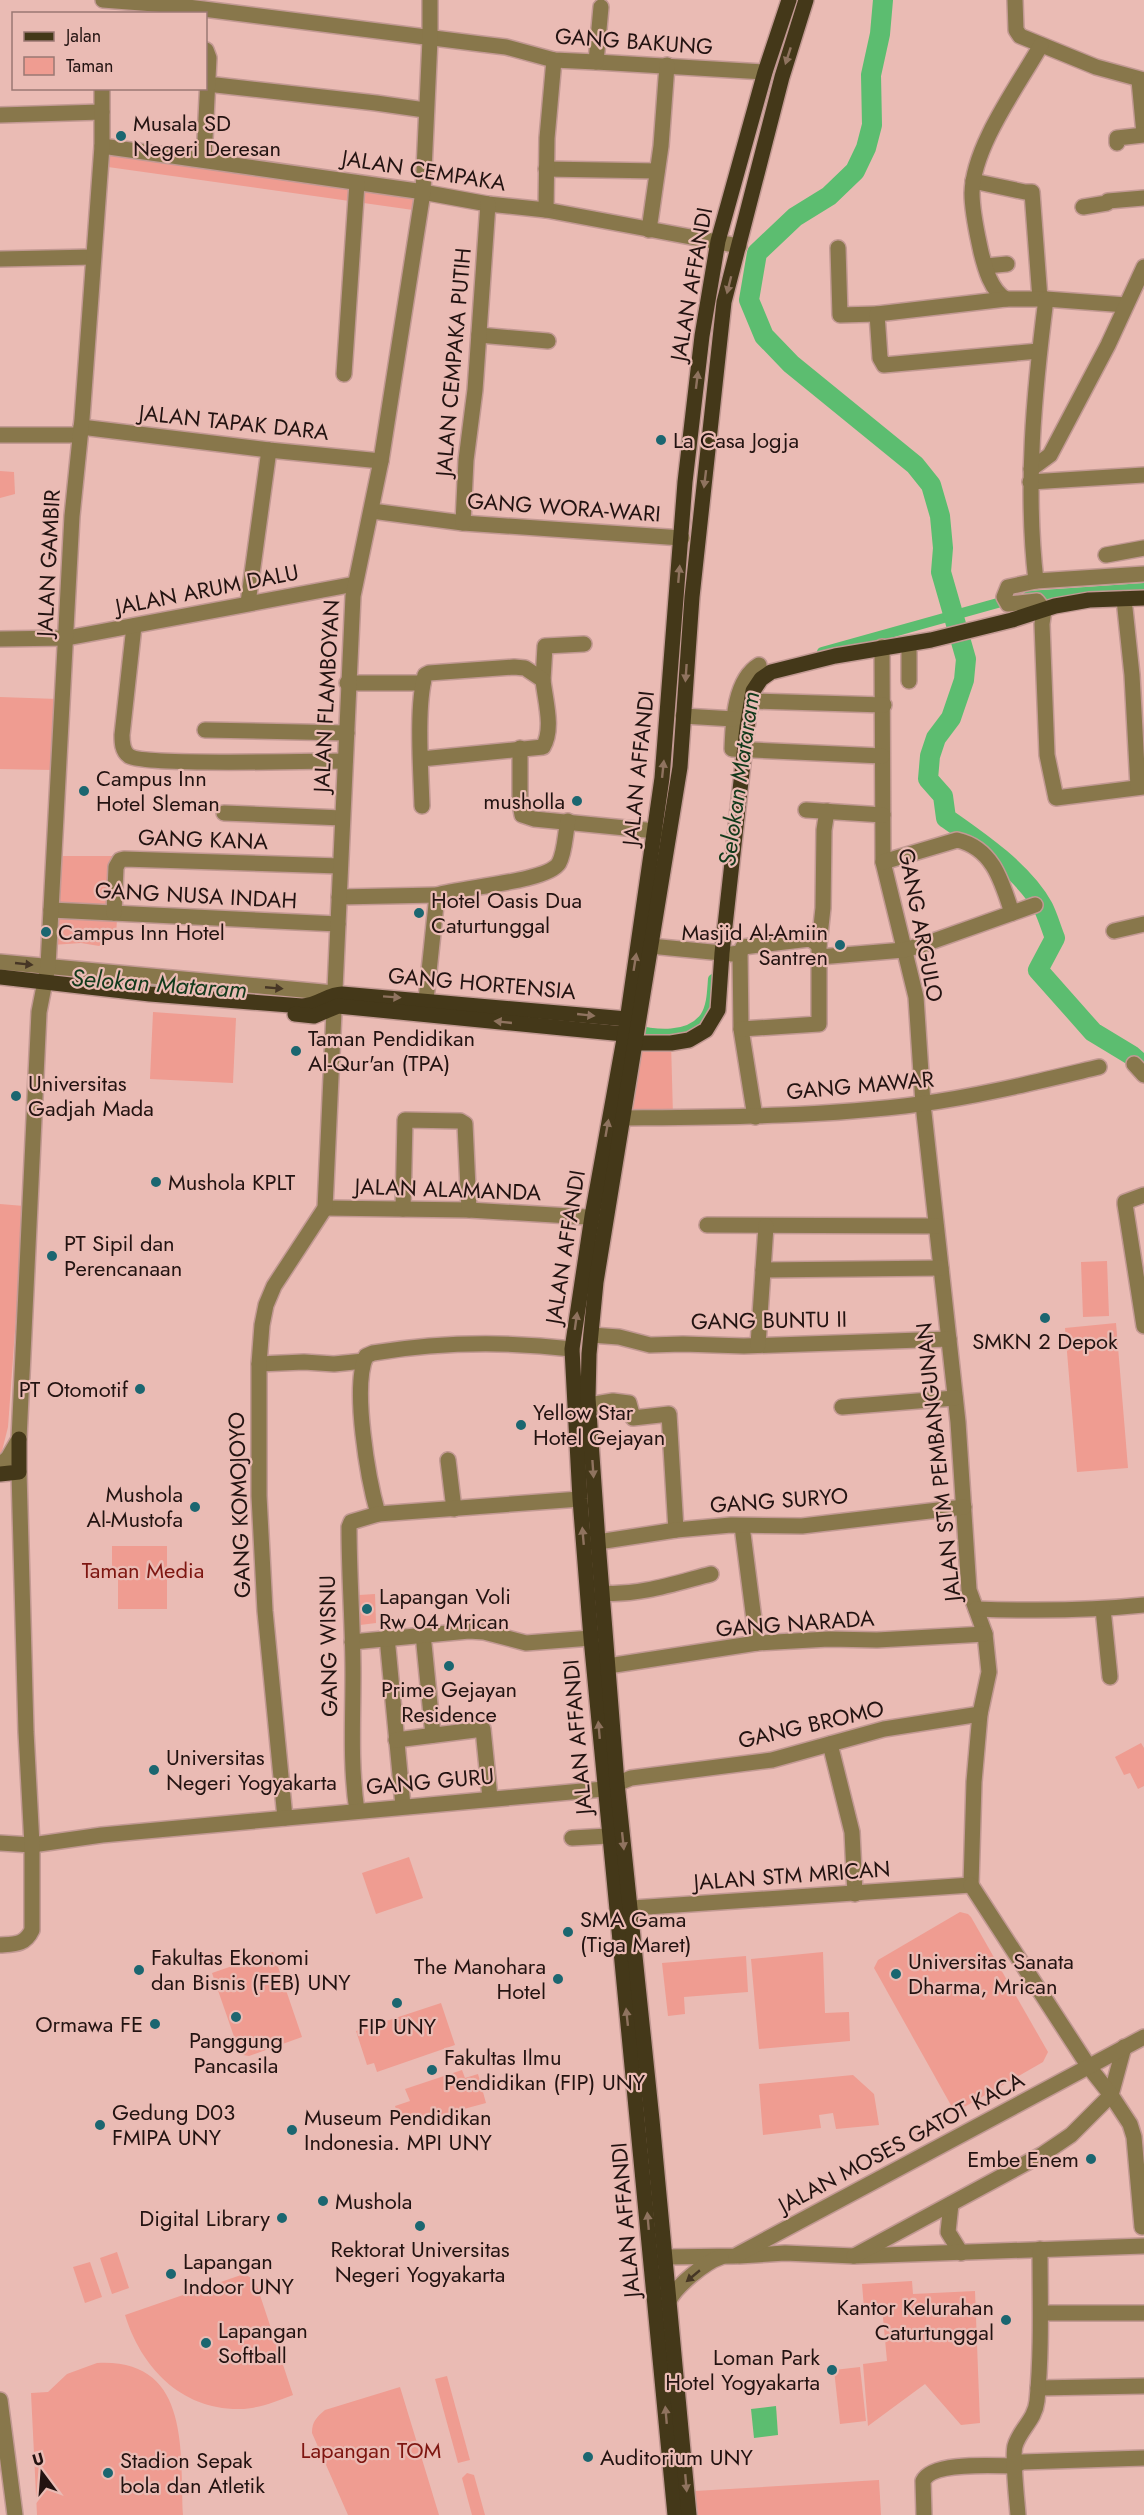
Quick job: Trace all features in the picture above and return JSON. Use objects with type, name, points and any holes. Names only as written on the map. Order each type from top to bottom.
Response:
[{"type":"main road","name":"JALAN AFFANDI","points":[[623,1909],[608,1836],[611,1786],[608,1666],[598,1542],[584,1400],[572,1348],[650,946],[680,767],[676,716],[682,538],[702,336],[718,241],[765,72],[789,0]]},
{"type":"main road","name":"JALAN AFFANDI","points":[[675,2515],[647,2137],[611,1786],[591,1638],[580,1499],[584,1400],[596,1282],[599,1217],[622,1118],[656,831],[676,716],[692,597],[724,302],[782,77],[806,0]]},
{"type":"main road","points":[[633,1030],[680,1042],[689,1040],[706,1030],[718,1010],[718,953],[740,750],[753,691],[761,679],[771,672],[835,656],[931,640],[1012,620],[1055,606],[1089,600],[1144,598]]},
{"type":"main road","points":[[0,977],[46,977],[308,1016],[322,1013],[334,998]]},
{"type":"main road","points":[[0,987],[46,977]]},
{"type":"main road","name":"GANG HORTENSIA","points":[[334,998],[633,1030]]},
{"type":"main road","name":"GANG HORTENSIA","points":[[334,998],[426,1000],[633,1030]]},
{"type":"main road","points":[[0,1474],[19,1472],[19,1439]]},
{"type":"main road","name":"JALAN AFFANDI","points":[[647,2137],[665,2257],[689,2515]]},
{"type":"street","name":"GANG BAKUNG","points":[[103,0],[180,6],[506,47],[554,60],[765,72]]},
{"type":"street","name":"JALAN FLAMBOYAN","points":[[325,1208],[347,733],[347,683],[355,584],[381,461],[423,192],[430,0]]},
{"type":"street","points":[[1015,0],[1016,32],[1096,68],[1141,80],[1144,135],[1118,138],[1117,143]]},
{"type":"street","points":[[596,62],[601,7]]},
{"type":"street","points":[[1006,299],[996,292],[986,266],[975,220],[973,181],[996,121],[1041,45]]},
{"type":"street","points":[[204,159],[209,58],[207,53]]},
{"type":"street","points":[[546,210],[550,80],[554,60]]},
{"type":"street","points":[[649,230],[667,65]]},
{"type":"street","points":[[216,85],[425,111]]},
{"type":"street","name":"JALAN GAMBIR","points":[[19,1439],[39,1012],[46,977],[51,910],[72,516],[81,431],[102,146],[102,90]]},
{"type":"street","points":[[0,116],[102,112]]},
{"type":"street","name":"JALAN CEMPAKA","points":[[102,146],[204,159],[488,204],[546,210],[739,246]]},
{"type":"street","points":[[546,169],[657,171]]},
{"type":"street","points":[[973,181],[1032,192],[1043,299],[1031,476],[1030,534],[1036,581]]},
{"type":"street","points":[[344,374],[357,183]]},
{"type":"street","points":[[1083,207],[1108,201],[1144,198]]},
{"type":"street","name":"JALAN CEMPAKA PUTIH","points":[[463,523],[466,460],[475,390],[488,204]]},
{"type":"street","points":[[838,248],[840,315],[877,314],[1006,299],[1126,304]]},
{"type":"street","points":[[0,259],[93,257]]},
{"type":"street","points":[[986,266],[1008,264]]},
{"type":"street","points":[[1031,476],[1050,455],[1108,345],[1144,267]]},
{"type":"street","points":[[877,314],[880,360],[884,365],[1039,351]]},
{"type":"street","points":[[479,335],[548,341]]},
{"type":"street","name":"JALAN TAPAK DARA","points":[[0,435],[81,431],[381,461]]},
{"type":"street","points":[[248,603],[269,450]]},
{"type":"street","points":[[1031,476],[1144,475]]},
{"type":"street","name":"GANG WORA-WARI","points":[[372,511],[463,523],[682,538]]},
{"type":"street","points":[[1106,555],[1144,548]]},
{"type":"street","points":[[1124,599],[1138,675],[1141,787],[1087,796],[1056,798],[1047,755],[1042,634],[1044,610],[1037,601],[1012,604],[1005,600],[1008,587],[1036,581],[1144,574]]},
{"type":"street","name":"JALAN ARUM DALU","points":[[0,639],[66,638],[355,584]]},
{"type":"street","points":[[134,626],[122,735],[125,752],[130,757],[169,760],[345,761]]},
{"type":"street","points":[[421,759],[543,747],[546,742],[548,723],[543,680],[545,646],[584,644]]},
{"type":"street","points":[[909,644],[909,681]]},
{"type":"street","name":"GANG ARGULO","points":[[882,647],[883,862],[915,997],[923,1104]]},
{"type":"street","points":[[759,665],[746,677],[734,719],[740,750],[882,756]]},
{"type":"street","points":[[422,806],[421,759],[425,675],[514,667],[525,668],[543,680]]},
{"type":"street","points":[[347,683],[423,683]]},
{"type":"street","points":[[751,701],[884,705]]},
{"type":"street","points":[[676,716],[734,719]]},
{"type":"street","points":[[206,730],[347,733]]},
{"type":"street","points":[[520,748],[522,815],[656,831]]},
{"type":"street","points":[[806,810],[883,815]]},
{"type":"street","points":[[741,1029],[819,1024],[819,951],[823,908],[824,830],[827,811]]},
{"type":"street","points":[[224,813],[342,818]]},
{"type":"street","points":[[339,897],[437,895],[548,872],[559,864],[567,822]]},
{"type":"street","points":[[883,862],[957,840],[969,843],[992,862],[1000,877],[1012,913]]},
{"type":"street","name":"GANG KANA","points":[[114,913],[116,867],[120,860],[124,859],[340,866]]},
{"type":"street","points":[[426,1000],[437,895]]},
{"type":"street","points":[[819,951],[904,950],[1035,905]]},
{"type":"street","name":"GANG NUSA INDAH","points":[[51,910],[338,924]]},
{"type":"street","points":[[1114,931],[1144,924]]},
{"type":"street","points":[[755,1117],[741,1029],[740,953],[742,947],[810,939],[819,951]]},
{"type":"street","points":[[650,946],[740,953]]},
{"type":"street","points":[[0,962],[46,977],[334,998]]},
{"type":"street","name":"GANG MAWAR","points":[[622,1118],[755,1117],[873,1110],[923,1104],[1099,1067]]},
{"type":"street","name":"JALAN STM PEMBANGUNAN","points":[[923,1104],[955,1398],[969,1590],[981,1621],[989,1672],[980,1714],[974,1782],[971,1885]]},
{"type":"street","points":[[402,1209],[405,1120],[460,1121],[465,1124],[469,1210]]},
{"type":"street","points":[[1144,1195],[1125,1202],[1141,1286],[1144,1326]]},
{"type":"street","name":"JALAN ALAMANDA","points":[[325,1208],[469,1210],[599,1217]]},
{"type":"street","name":"GANG KOMOJOYO","points":[[285,1818],[265,1611],[259,1496],[259,1364],[262,1325],[274,1286],[325,1208]]},
{"type":"street","points":[[707,1225],[936,1226]]},
{"type":"street","points":[[758,1345],[766,1227]]},
{"type":"street","points":[[763,1270],[941,1268]]},
{"type":"street","name":"GANG BUNTU II","points":[[591,1335],[619,1337],[650,1345],[758,1345],[949,1339]]},
{"type":"street","points":[[572,1348],[511,1343],[444,1344],[373,1353],[366,1356],[364,1360],[361,1382],[365,1444],[378,1514],[580,1499]]},
{"type":"street","points":[[259,1364],[304,1362],[334,1365],[364,1360]]},
{"type":"street","points":[[842,1407],[955,1398]]},
{"type":"street","points":[[584,1400],[629,1403],[633,1418],[669,1414],[676,1530]]},
{"type":"street","points":[[0,1465],[8,1458],[19,1439]]},
{"type":"street","points":[[448,1460],[454,1509]]},
{"type":"street","points":[[0,1945],[17,1944],[27,1939],[32,1930],[32,1845],[26,1732],[19,1472]]},
{"type":"street","name":"GANG SURYO","points":[[598,1542],[676,1530],[742,1526],[802,1526],[964,1507]]},
{"type":"street","name":"GANG WISNU","points":[[357,1811],[351,1744],[352,1642],[349,1527],[356,1519],[378,1514]]},
{"type":"street","points":[[742,1526],[757,1643]]},
{"type":"street","points":[[602,1593],[635,1592],[711,1574]]},
{"type":"street","points":[[981,1621],[998,1611],[1103,1609],[1144,1605]]},
{"type":"street","points":[[1103,1609],[1110,1677]]},
{"type":"street","name":"GANG NARADA","points":[[608,1666],[757,1643],[829,1639],[877,1640],[981,1621]]},
{"type":"street","points":[[352,1642],[423,1634],[484,1632],[526,1643],[591,1638]]},
{"type":"street","points":[[423,1634],[433,1735]]},
{"type":"street","points":[[387,1637],[403,1806]]},
{"type":"street","name":"GANG BROMO","points":[[611,1786],[631,1778],[772,1760],[884,1729],[980,1714]]},
{"type":"street","points":[[396,1740],[483,1729],[490,1798]]},
{"type":"street","points":[[830,1744],[852,1832],[855,1894]]},
{"type":"street","name":"GANG GURU","points":[[0,1843],[32,1845],[93,1836],[611,1786]]},
{"type":"street","points":[[572,1838],[608,1836]]},
{"type":"street","points":[[971,1885],[1089,2067],[1130,2124],[1140,2178],[1143,2228],[1137,2246]]},
{"type":"street","name":"JALAN STM MRICAN","points":[[623,1909],[971,1885]]},
{"type":"street","name":"JALAN MOSES GATOT KACA","points":[[669,2301],[676,2290],[707,2264],[729,2256],[1144,2037]]},
{"type":"street","points":[[854,2256],[1043,2154],[1071,2135],[1111,2096],[1124,2047]]},
{"type":"street","points":[[951,2204],[948,2232],[961,2253]]},
{"type":"street","name":"JALAN MOSES GATOT KACA","points":[[665,2257],[785,2253],[854,2256],[1137,2246]]},
{"type":"street","points":[[1018,2515],[1015,2445],[1020,2434],[1034,2416],[1038,2388],[1041,2313],[1040,2248]]},
{"type":"street","points":[[1041,2313],[1144,2313]]},
{"type":"street","points":[[1038,2388],[1144,2386]]},
{"type":"street","points":[[0,2400],[15,2515]]},
{"type":"street","points":[[924,2515],[922,2487],[929,2473],[956,2467],[1015,2466],[1022,2462],[1144,2458]]},
{"type":"green space","points":[[111,152],[415,195],[413,210],[108,167]]},
{"type":"green space","points":[[0,471],[14,472],[15,494],[0,498]]},
{"type":"green space","points":[[0,697],[58,699],[53,770],[0,769]]},
{"type":"green space","points":[[63,856],[112,856],[111,908],[51,906]]},
{"type":"green space","points":[[55,915],[117,919],[116,936],[99,946],[81,943],[52,945]]},
{"type":"green space","points":[[153,1012],[236,1018],[233,1083],[150,1079]]},
{"type":"green space","points":[[643,1038],[671,1042],[673,1116],[632,1115]]},
{"type":"green space","points":[[0,1204],[24,1206],[8,1427],[0,1459]]},
{"type":"green space","points":[[1107,1261],[1109,1316],[1083,1317],[1081,1262]]},
{"type":"green space","points":[[1116,1323],[1128,1468],[1077,1472],[1065,1328]]},
{"type":"green space","name":"Taman Media","points":[[112,1546],[167,1546],[167,1609],[118,1609],[118,1577],[112,1577]]},
{"type":"green space","name":"Lapangan Voli Rw 04 Mrican","points":[[375,1594],[376,1623],[360,1625],[359,1595]]},
{"type":"green space","points":[[1141,1743],[1144,1748],[1144,1786],[1138,1789],[1130,1773],[1124,1775],[1115,1757]]},
{"type":"green space","points":[[409,1857],[423,1898],[376,1914],[362,1873]]},
{"type":"green space","points":[[960,1912],[971,1917],[1048,2052],[1043,2062],[959,2110],[952,2107],[874,1968],[878,1960]]},
{"type":"green space","points":[[273,1952],[302,2037],[249,2056],[243,2055],[239,2051],[212,1973]]},
{"type":"green space","points":[[823,1952],[825,2013],[849,2012],[850,2041],[759,2049],[751,1959]]},
{"type":"green space","points":[[746,1956],[748,1992],[684,1997],[685,2014],[668,2016],[662,1963]]},
{"type":"green space","points":[[441,2003],[455,2045],[377,2072],[374,2063],[367,2065],[356,2031]]},
{"type":"green space","points":[[462,2070],[465,2078],[478,2074],[486,2103],[401,2126],[395,2106],[410,2101],[405,2089]]},
{"type":"green space","points":[[853,2075],[874,2094],[879,2125],[836,2129],[833,2113],[819,2115],[821,2128],[763,2135],[759,2084]]},
{"type":"green space","points":[[117,2252],[129,2288],[112,2294],[100,2258]]},
{"type":"green space","points":[[90,2262],[102,2297],[85,2303],[73,2267]]},
{"type":"green space","name":"Lapangan Softball","points":[[244,2274],[255,2280],[293,2395],[254,2408],[219,2407],[199,2402],[166,2382],[153,2368],[141,2352],[125,2315]]},
{"type":"green space","points":[[912,2281],[913,2294],[975,2291],[980,2423],[961,2425],[925,2384],[868,2426],[863,2364],[887,2361],[882,2307],[864,2308],[862,2284]]},
{"type":"green space","name":"Stadion Sepak bola dan Atletik","points":[[97,2363],[128,2365],[150,2376],[165,2392],[174,2413],[179,2437],[183,2515],[37,2515],[31,2393],[48,2392],[67,2374]]},
{"type":"green space","points":[[860,2367],[866,2421],[840,2424],[834,2370]]},
{"type":"green space","points":[[447,2376],[470,2460],[458,2463],[435,2379]]},
{"type":"green space","name":"Lapangan TOM","points":[[400,2387],[439,2515],[348,2515],[312,2433],[314,2422],[325,2410]]},
{"type":"green space","points":[[467,2473],[474,2475],[485,2515],[472,2515],[462,2478]]},
{"type":"green space","points":[[879,2480],[881,2515],[698,2515],[695,2491]]},
{"type":"shaded area","points":[[776,2406],[778,2435],[754,2438],[751,2409]]},
{"type":"waterway","points":[[883,0],[880,34],[871,75],[872,125],[866,148],[855,171],[829,196],[795,217],[757,253],[749,300],[764,336],[791,364],[915,465],[931,485],[940,516],[943,548],[941,572],[966,659],[964,680],[951,718],[936,738],[930,756],[928,779],[943,796],[946,818],[1013,870],[1035,894],[1043,907],[1055,938],[1038,970],[1093,1032],[1131,1055],[1144,1066]]},
{"type":"waterway","name":"Selokan Mataram","points":[[1028,596],[1144,588]]},
{"type":"waterway","name":"Selokan Mataram","points":[[822,652],[1012,599]]},
{"type":"waterway","name":"Selokan Mataram","points":[[75,978],[239,991]]},
{"type":"waterway","name":"Selokan Mataram","points":[[633,1029],[661,1034],[690,1029],[705,1017],[709,1008],[713,979]]},
{"type":"place","name":"Musala SD Negeri Deresan","points":[[121,136]]},
{"type":"place","name":"La Casa Jogja","points":[[661,440]]},
{"type":"place","name":"Campus Inn Hotel Sleman","points":[[84,791]]},
{"type":"place","name":"musholla","points":[[577,801]]},
{"type":"place","name":"Hotel Oasis Dua Caturtunggal","points":[[419,913]]},
{"type":"place","name":"Campus Inn Hotel","points":[[46,932]]},
{"type":"place","name":"Masjid Al-Amiin Santren","points":[[840,945]]},
{"type":"place","name":"Taman Pendidikan Al-Qur'an (TPA)","points":[[296,1051]]},
{"type":"place","name":"Universitas Gadjah Mada","points":[[16,1096]]},
{"type":"place","name":"Mushola KPLT","points":[[156,1182]]},
{"type":"place","name":"PT Sipil dan Perencanaan","points":[[52,1256]]},
{"type":"place","name":"SMKN 2 Depok","points":[[1045,1318]]},
{"type":"place","name":"PT Otomotif","points":[[140,1389]]},
{"type":"place","name":"Yellow Star Hotel Gejayan","points":[[521,1425]]},
{"type":"place","name":"Mushola Al-Mustofa","points":[[195,1507]]},
{"type":"place","name":"Lapangan Voli Rw 04 Mrican","points":[[367,1609]]},
{"type":"place","name":"Prime Gejayan Residence","points":[[449,1666]]},
{"type":"place","name":"Universitas Negeri Yogyakarta","points":[[154,1770]]},
{"type":"place","name":"SMA Gama (Tiga Maret)","points":[[568,1932]]},
{"type":"place","name":"Fakultas Ekonomi dan Bisnis (FEB) UNY","points":[[139,1970]]},
{"type":"place","name":"Universitas Sanata Dharma, Mrican","points":[[896,1974]]},
{"type":"place","name":"The Manohara Hotel","points":[[558,1979]]},
{"type":"place","name":"FIP UNY","points":[[397,2003]]},
{"type":"place","name":"Panggung Pancasila","points":[[236,2017]]},
{"type":"place","name":"Ormawa FE","points":[[155,2024]]},
{"type":"place","name":"Fakultas Ilmu Pendidikan (FIP) UNY","points":[[432,2070]]},
{"type":"place","name":"Gedung D03 FMIPA UNY","points":[[100,2125]]},
{"type":"place","name":"Museum Pendidikan Indonesia. MPI UNY","points":[[292,2130]]},
{"type":"place","name":"Embe Enem","points":[[1091,2159]]},
{"type":"place","name":"Mushola","points":[[323,2201]]},
{"type":"place","name":"Digital Library","points":[[282,2218]]},
{"type":"place","name":"Rektorat Universitas Negeri Yogyakarta","points":[[420,2226]]},
{"type":"place","name":"Lapangan Indoor UNY","points":[[171,2274]]},
{"type":"place","name":"Kantor Kelurahan Caturtunggal","points":[[1006,2320]]},
{"type":"place","name":"Lapangan Softball","points":[[206,2343]]},
{"type":"place","name":"Loman Park Hotel Yogyakarta","points":[[832,2370]]},
{"type":"place","name":"Auditorium UNY","points":[[588,2457]]},
{"type":"place","name":"Stadion Sepak bola dan Atletik","points":[[108,2473]]}]
